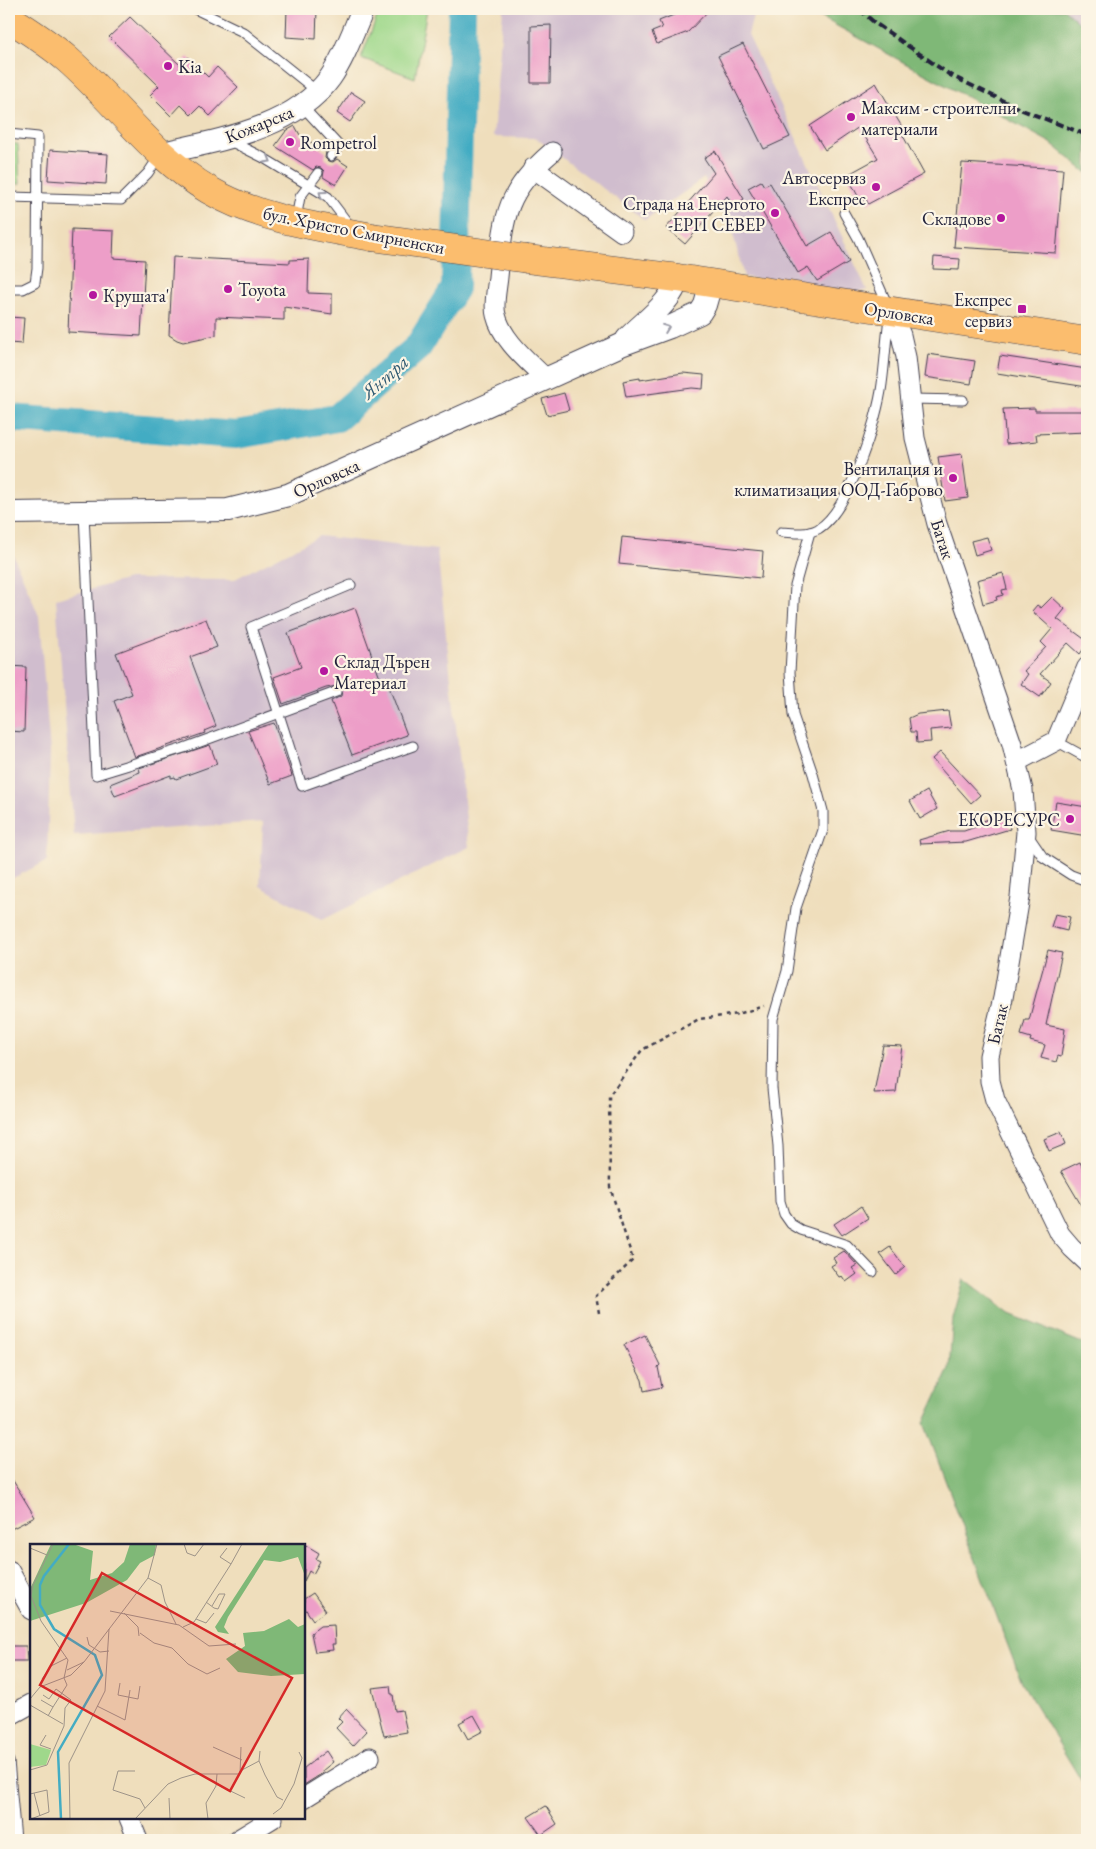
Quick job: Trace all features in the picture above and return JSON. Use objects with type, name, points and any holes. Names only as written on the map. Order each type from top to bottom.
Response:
[{"type":"main road","name":"бул. Христо Смирненски","points":[[9,18],[67,59],[119,113],[188,176],[210,191],[257,212],[295,222],[364,235],[527,259],[678,278]]},
{"type":"main road","name":"Орловска","points":[[678,278],[1087,341]]},
{"type":"street","name":"Кожарска","points":[[162,153],[225,139],[286,115],[310,99],[339,63],[363,9]]},
{"type":"street","points":[[545,378],[513,345],[501,328],[495,314],[503,232],[510,203],[519,186],[533,168],[552,152]]},
{"type":"street","points":[[533,168],[622,232]]},
{"type":"street","name":"Орловска","points":[[621,345],[669,297],[676,287],[678,278]]},
{"type":"street","name":"Орловска","points":[[9,513],[228,510],[288,495],[545,378],[700,313],[705,305],[711,284]]},
{"type":"street","name":"Батак","points":[[890,311],[906,357],[918,453],[937,524],[1012,744],[1023,790],[1026,832],[1020,897],[1003,998],[989,1056],[990,1082],[995,1100],[1060,1234],[1087,1262]]},
{"type":"street","points":[[1016,762],[1056,740],[1087,667]]},
{"type":"street","points":[[9,1570],[30,1608]]},
{"type":"street","points":[[9,1716],[30,1705]]},
{"type":"street","points":[[305,1797],[370,1756]]},
{"type":"street","points":[[129,1819],[138,1840]]},
{"type":"street","points":[[237,1840],[271,1819]]},
{"type":"lane","points":[[195,9],[244,32],[310,99],[339,146],[332,156]]},
{"type":"lane","points":[[9,134],[38,137],[37,268],[35,283],[23,290],[9,289]]},
{"type":"lane","points":[[225,139],[262,157],[328,197],[364,235]]},
{"type":"lane","points":[[9,197],[120,200],[148,173],[162,153]]},
{"type":"lane","points":[[295,222],[300,197],[318,173]]},
{"type":"lane","points":[[781,532],[810,532],[816,530],[829,520],[846,494],[863,453],[876,416],[881,392],[890,311],[878,281],[844,213]]},
{"type":"lane","points":[[910,399],[963,400]]},
{"type":"lane","points":[[84,513],[96,775],[184,748],[336,692]]},
{"type":"lane","points":[[810,532],[795,586],[790,672],[793,715],[823,811],[823,830],[796,908],[787,971],[773,1019],[772,1088],[778,1146],[780,1201],[784,1214],[791,1224],[801,1230],[847,1245],[873,1272]]},
{"type":"lane","points":[[351,585],[251,627],[302,786],[413,746]]},
{"type":"lane","points":[[1056,740],[1087,758]]},
{"type":"lane","points":[[1026,832],[1043,857],[1071,876],[1087,881]]},
{"type":"lane","points":[[9,1761],[16,1840]]},
{"type":"path","points":[[599,1313],[596,1296],[633,1260],[610,1187],[609,1096],[642,1050],[658,1041],[699,1019],[738,1014],[778,1002]]},
{"type":"shaded area","points":[[503,9],[755,9],[748,35],[867,290],[847,293],[744,277],[732,230],[704,178],[645,220],[536,138],[493,137]]},
{"type":"shaded area","points":[[1064,9],[1087,9],[1087,30]]},
{"type":"shaded area","points":[[319,536],[437,550],[469,847],[322,920],[260,886],[263,822],[74,835],[56,599],[129,579],[233,580]]},
{"type":"shaded area","points":[[9,545],[39,616],[50,752],[47,861],[9,880]]},
{"type":"green space","points":[[380,9],[427,9],[415,78],[361,58]]},
{"type":"green space","points":[[806,9],[1064,9],[1087,30],[1087,173],[1051,143]]},
{"type":"green space","points":[[9,144],[18,144],[20,184],[9,183]]},
{"type":"green space","points":[[964,1279],[1008,1313],[1087,1345],[1087,1790],[1022,1683],[924,1423],[949,1369],[953,1318]]},
{"type":"building","points":[[287,9],[317,9],[316,39],[286,37]]},
{"type":"building","points":[[681,9],[710,9],[688,32],[657,44],[652,32],[662,28],[659,21],[676,14]]},
{"type":"building","name":"Kia","points":[[130,17],[180,65],[188,57],[208,77],[217,67],[238,87],[210,116],[200,106],[191,115],[181,105],[171,116],[150,95],[159,86],[109,37]]},
{"type":"building","points":[[551,25],[550,83],[531,83],[531,26]]},
{"type":"building","points":[[743,44],[790,137],[764,149],[718,56]]},
{"type":"building","points":[[876,83],[905,132],[902,134],[924,174],[868,204],[866,199],[861,202],[847,175],[878,158],[859,127],[825,150],[810,126]]},
{"type":"building","points":[[351,92],[365,101],[350,122],[337,113]]},
{"type":"building","points":[[295,126],[300,135],[326,152],[325,158],[328,161],[333,162],[337,159],[348,166],[336,185],[323,177],[324,171],[321,168],[316,167],[313,170],[275,146],[286,131]]},
{"type":"building","points":[[50,150],[108,154],[106,184],[48,180]]},
{"type":"building","points":[[715,151],[744,199],[733,206],[727,196],[685,244],[666,228],[714,173],[704,158]]},
{"type":"building","name":"Складове","points":[[962,163],[1063,169],[1056,253],[954,247]]},
{"type":"building","name":"Сграда на Енергото -ЕРП СЕВЕР","points":[[761,181],[764,186],[770,183],[807,246],[831,232],[849,262],[817,281],[808,267],[798,273],[748,188]]},
{"type":"building","name":"Крушата'","points":[[72,229],[114,231],[113,258],[145,260],[141,336],[68,332]]},
{"type":"building","name":"Toyota","points":[[173,257],[290,263],[290,260],[309,259],[308,293],[332,294],[332,314],[284,307],[284,320],[216,317],[216,335],[183,342],[177,340],[169,335]]},
{"type":"building","points":[[934,257],[960,259],[959,270],[933,269]]},
{"type":"building","points":[[9,317],[24,318],[22,344],[9,343]]},
{"type":"building","points":[[928,354],[975,361],[971,384],[925,377]]},
{"type":"building","points":[[1000,356],[1087,369],[1087,387],[997,373]]},
{"type":"building","points":[[683,373],[704,375],[703,389],[692,388],[626,397],[623,381]]},
{"type":"building","points":[[564,393],[569,410],[547,415],[542,399]]},
{"type":"building","points":[[1035,408],[1035,411],[1087,411],[1087,432],[1036,434],[1037,441],[1006,444],[1003,409]]},
{"type":"building","name":"Вентилация и климатизация ООД-Габрово","points":[[962,454],[968,498],[945,501],[938,457]]},
{"type":"building","points":[[622,537],[763,551],[761,578],[619,564]]},
{"type":"building","points":[[987,537],[991,550],[975,555],[971,541]]},
{"type":"building","points":[[1003,573],[1007,589],[1002,590],[1003,595],[996,597],[997,600],[983,604],[977,580]]},
{"type":"building","points":[[1052,597],[1065,609],[1057,619],[1087,641],[1087,644],[1080,654],[1068,643],[1040,674],[1051,682],[1040,697],[1021,684],[1028,674],[1024,671],[1046,647],[1041,642],[1052,629],[1032,611],[1037,605],[1041,608]]},
{"type":"building","points":[[355,608],[381,681],[386,679],[407,735],[352,755],[331,701],[341,696],[342,690],[337,686],[326,688],[283,704],[274,677],[301,667],[288,633]]},
{"type":"building","points":[[206,619],[217,647],[190,657],[216,726],[204,731],[205,733],[135,757],[114,701],[132,694],[116,653]]},
{"type":"building","points":[[9,666],[26,667],[24,732],[9,731]]},
{"type":"building","points":[[948,711],[951,728],[930,730],[931,742],[917,743],[916,732],[911,732],[909,718],[918,714]]},
{"type":"building","points":[[274,723],[292,776],[270,784],[248,731]]},
{"type":"building","points":[[210,745],[217,764],[176,779],[175,777],[171,778],[171,775],[115,796],[110,784],[140,772],[139,768]]},
{"type":"building","points":[[940,752],[980,795],[971,803],[932,759]]},
{"type":"building","points":[[927,791],[937,809],[920,819],[910,801]]},
{"type":"building","name":"ЕКОРЕСУРС","points":[[1056,802],[1087,807],[1087,836],[1051,830]]},
{"type":"building","points":[[992,818],[993,822],[1007,818],[1010,829],[966,842],[920,844],[919,840],[950,831],[964,831],[978,826],[977,823]]},
{"type":"building","points":[[1055,914],[1070,917],[1067,931],[1051,927]]},
{"type":"building","points":[[1048,950],[1062,953],[1046,1025],[1065,1029],[1061,1057],[1058,1056],[1056,1062],[1041,1058],[1045,1045],[1030,1041],[1031,1038],[1021,1035],[1025,1020],[1029,1020]]},
{"type":"building","points":[[883,1045],[902,1046],[896,1092],[874,1093]]},
{"type":"building","points":[[1061,1132],[1066,1144],[1049,1151],[1044,1139]]},
{"type":"building","points":[[1080,1162],[1087,1178],[1087,1215],[1061,1171]]},
{"type":"building","points":[[861,1206],[868,1218],[842,1235],[834,1224]]},
{"type":"building","points":[[890,1247],[905,1267],[896,1275],[880,1254]]},
{"type":"building","points":[[844,1251],[857,1265],[852,1268],[857,1274],[846,1282],[842,1276],[839,1277],[831,1266],[836,1263],[833,1258]]},
{"type":"building","points":[[645,1335],[660,1365],[658,1367],[662,1387],[644,1391],[642,1380],[624,1345]]},
{"type":"building","points":[[9,1474],[35,1517],[9,1530]]},
{"type":"building","points":[[305,1545],[319,1553],[316,1559],[320,1561],[313,1574],[309,1571],[305,1579]]},
{"type":"building","points":[[313,1593],[326,1611],[313,1620],[305,1608],[305,1598]]},
{"type":"building","points":[[334,1625],[335,1644],[332,1644],[333,1650],[315,1652],[311,1633],[320,1626]]},
{"type":"building","points":[[9,1646],[26,1646],[27,1661],[9,1661]]},
{"type":"building","points":[[390,1686],[395,1711],[402,1710],[407,1732],[384,1736],[372,1688]]},
{"type":"building","points":[[346,1709],[367,1731],[353,1746],[336,1728],[342,1722],[338,1718]]},
{"type":"building","points":[[474,1715],[483,1731],[468,1739],[459,1723]]},
{"type":"building","points":[[326,1751],[333,1762],[322,1771],[323,1773],[305,1784],[305,1767]]},
{"type":"building","points":[[546,1806],[557,1824],[541,1835],[528,1817]]},
{"type":"waterway","name":"Янтра","points":[[9,418],[236,435],[337,418],[418,347],[455,288],[462,9]]},
{"type":"railway","points":[[859,9],[875,23],[950,75],[1022,110],[1087,135]]},
{"type":"place","name":"Kia","points":[[168,66]]},
{"type":"place","name":"Максим - строителни материали","points":[[851,117]]},
{"type":"place","name":"Rompetrol","points":[[290,142]]},
{"type":"place","name":"Автосервиз Експрес","points":[[876,187]]},
{"type":"place","name":"Сграда на Енергото -ЕРП СЕВЕР","points":[[775,213]]},
{"type":"place","name":"Складове","points":[[1001,218]]},
{"type":"place","name":"Toyota","points":[[228,289]]},
{"type":"place","name":"Крушата'","points":[[93,295]]},
{"type":"place","name":"Експрес сервиз","points":[[1022,309]]},
{"type":"place","name":"Вентилация и климатизация ООД-Габрово","points":[[953,478]]},
{"type":"place","name":"Склад Дърен Материал","points":[[324,671]]},
{"type":"place","name":"ЕКОРЕСУРС","points":[[1070,819]]}]
